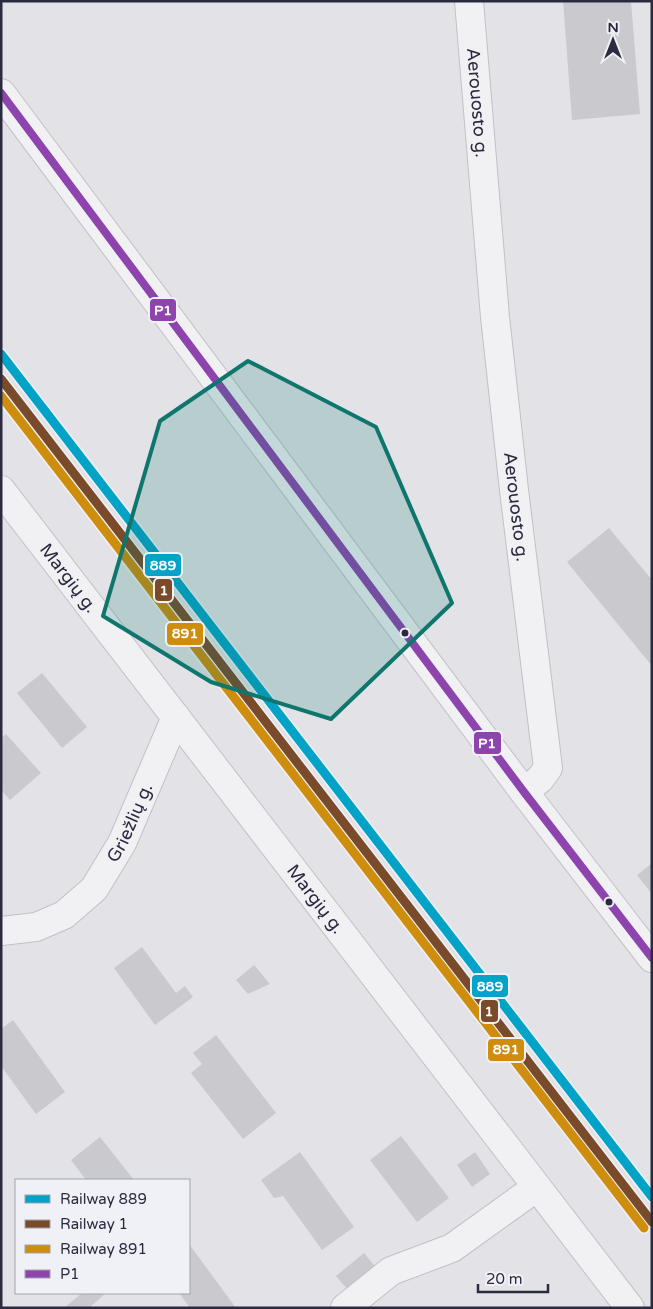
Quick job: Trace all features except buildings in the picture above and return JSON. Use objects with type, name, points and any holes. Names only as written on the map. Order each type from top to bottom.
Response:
[{"type":"street","name":"Aerouosto g.","points":[[469,1],[495,317],[548,768],[540,779],[524,792]]},
{"type":"street","points":[[1,92],[524,792],[652,958]]},
{"type":"street","name":"Margių g.","points":[[1,490],[630,1308]]},
{"type":"street","name":"Griežlių g.","points":[[1,930],[36,927],[64,915],[94,889],[122,843],[176,718]]},
{"type":"street","points":[[345,1308],[391,1271],[452,1248],[537,1187]]},
{"type":"highlighted area","points":[[248,361],[376,427],[452,603],[331,719],[211,682],[103,616],[160,421]]},
{"type":"rail line","name":"889","points":[[1,354],[652,1197]]},
{"type":"rail line","name":"1","points":[[1,379],[652,1222]]},
{"type":"rail line","name":"891","points":[[1,396],[644,1228]]},
{"type":"transit line","name":"P1","points":[[1,93],[524,792],[652,958]]}]
